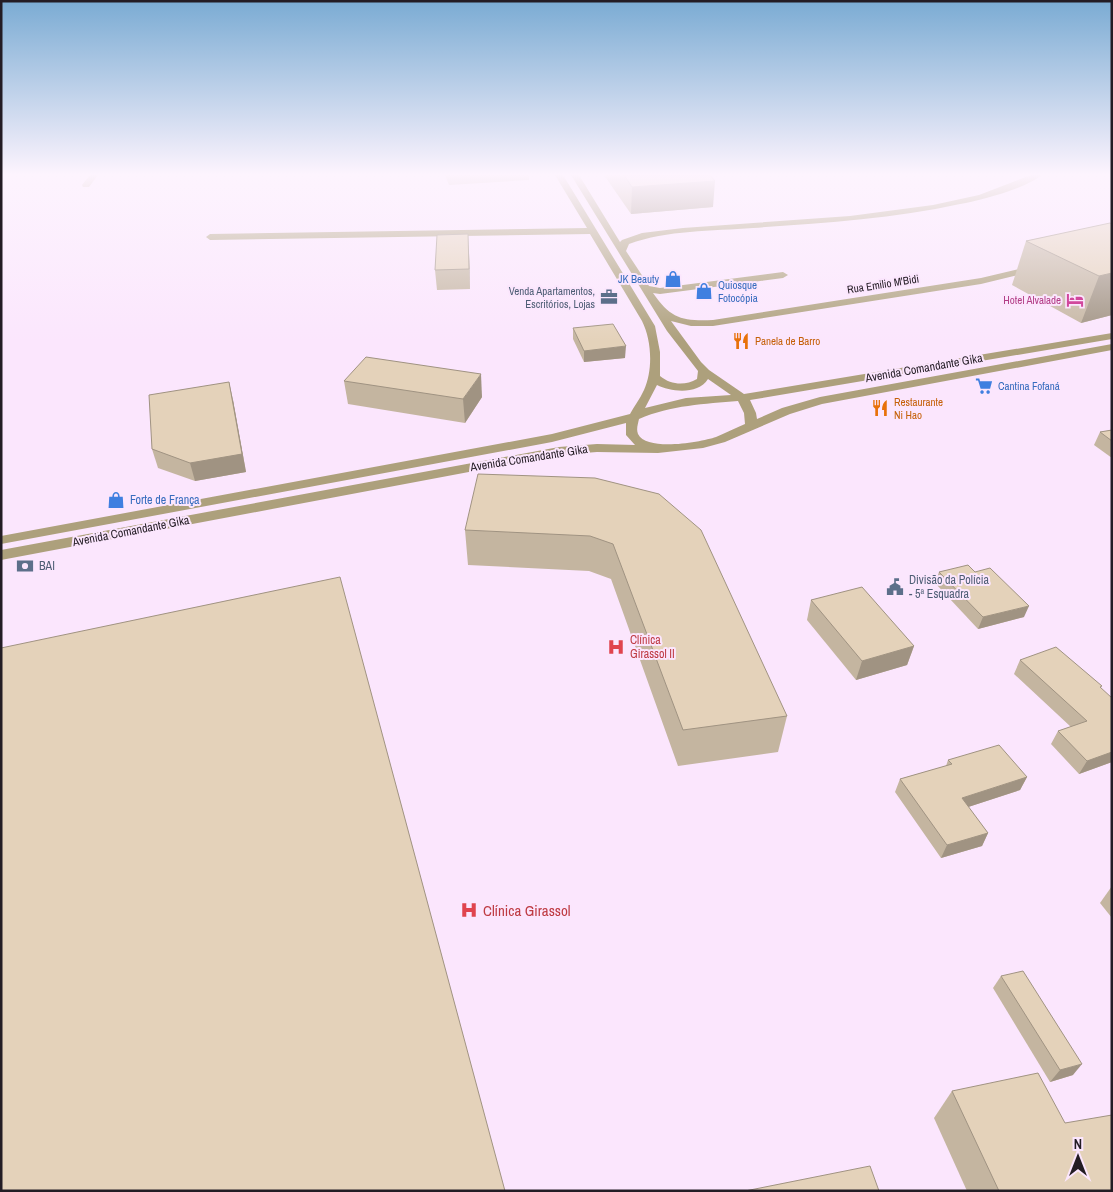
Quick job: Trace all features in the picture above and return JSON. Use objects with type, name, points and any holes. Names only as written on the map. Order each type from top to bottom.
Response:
[{"type":"street","points":[[210,237],[593,231],[653,333],[654,377],[630,430],[632,436],[637,441],[658,449]]},
{"type":"street","points":[[610,231],[681,345],[703,371],[747,402],[752,413],[751,425]]},
{"type":"street","points":[[616,231],[625,234],[687,231]]},
{"type":"street","points":[[622,250],[629,240],[651,234]]},
{"type":"street","name":"Rua Emilio M'Bidi","points":[[659,310],[666,316],[682,322],[713,323],[981,281],[1046,266]]},
{"type":"street","points":[[648,292],[783,275]]},
{"type":"street","points":[[681,345],[681,339],[687,330],[713,323]]},
{"type":"street","name":"Avenida Comandante Gika","points":[[1,540],[552,438],[634,418],[648,411],[686,402],[741,397],[876,377],[1112,336]]},
{"type":"street","name":"Avenida Comandante Gika","points":[[1,555],[558,451],[598,448],[658,449],[703,444],[721,439],[786,411],[820,401],[1112,347]]},
{"type":"street","points":[[654,377],[665,385],[683,387],[702,380],[703,371]]},
{"type":"building","points":[[1074,231],[1112,231],[1112,273],[1099,276],[1026,241]]},
{"type":"building","points":[[468,234],[469,269],[435,270],[437,235]]},
{"type":"building","points":[[613,324],[626,346],[584,351],[573,328]]},
{"type":"building","points":[[366,357],[481,374],[463,399],[344,381]]},
{"type":"building","points":[[229,382],[242,454],[190,463],[152,449],[149,395]]},
{"type":"building","points":[[1112,430],[1112,441],[1100,432]]},
{"type":"building","points":[[478,474],[595,478],[659,494],[701,530],[787,716],[683,730],[613,544],[590,536],[465,530]]},
{"type":"building","points":[[968,565],[975,572],[990,568],[1029,606],[983,617],[939,572]]},
{"type":"building","points":[[340,577],[505,1191],[1,1191],[1,648]]},
{"type":"building","points":[[862,587],[914,646],[862,661],[811,600]]},
{"type":"building","points":[[1056,647],[1102,686],[1100,687],[1112,698],[1112,752],[1087,761],[1058,731],[1087,721],[1020,660]]},
{"type":"building","points":[[999,745],[1027,777],[962,798],[988,833],[947,845],[900,779],[952,764],[948,760]]},
{"type":"building","points":[[1023,971],[1082,1064],[1060,1070],[1001,976]]},
{"type":"building","points":[[1038,1073],[1065,1123],[1112,1115],[1112,1191],[999,1191],[952,1091]]},
{"type":"building","points":[[870,1166],[879,1191],[745,1191]]},
{"type":"place","name":"JK Beauty","points":[[673,279]]},
{"type":"place","name":"Quiosque Fotocópia","points":[[704,291]]},
{"type":"place","name":"Venda Apartamentos, Escritórios, Lojas","points":[[609,297]]},
{"type":"place","name":"Hotel Alvalade","points":[[1075,300]]},
{"type":"place","name":"Panela de Barro","points":[[741,341]]},
{"type":"place","name":"Cantina Fofaná","points":[[984,386]]},
{"type":"place","name":"Restaurante Ni Hao","points":[[880,408]]},
{"type":"place","name":"Forte de França","points":[[116,500]]},
{"type":"place","name":"BAI","points":[[25,566]]},
{"type":"place","name":"Divisão da Polícia - 5ª Esquadra","points":[[895,587]]},
{"type":"place","name":"Clínica Girassol II","points":[[616,647]]},
{"type":"place","name":"Clínica Girassol","points":[[469,910]]}]
